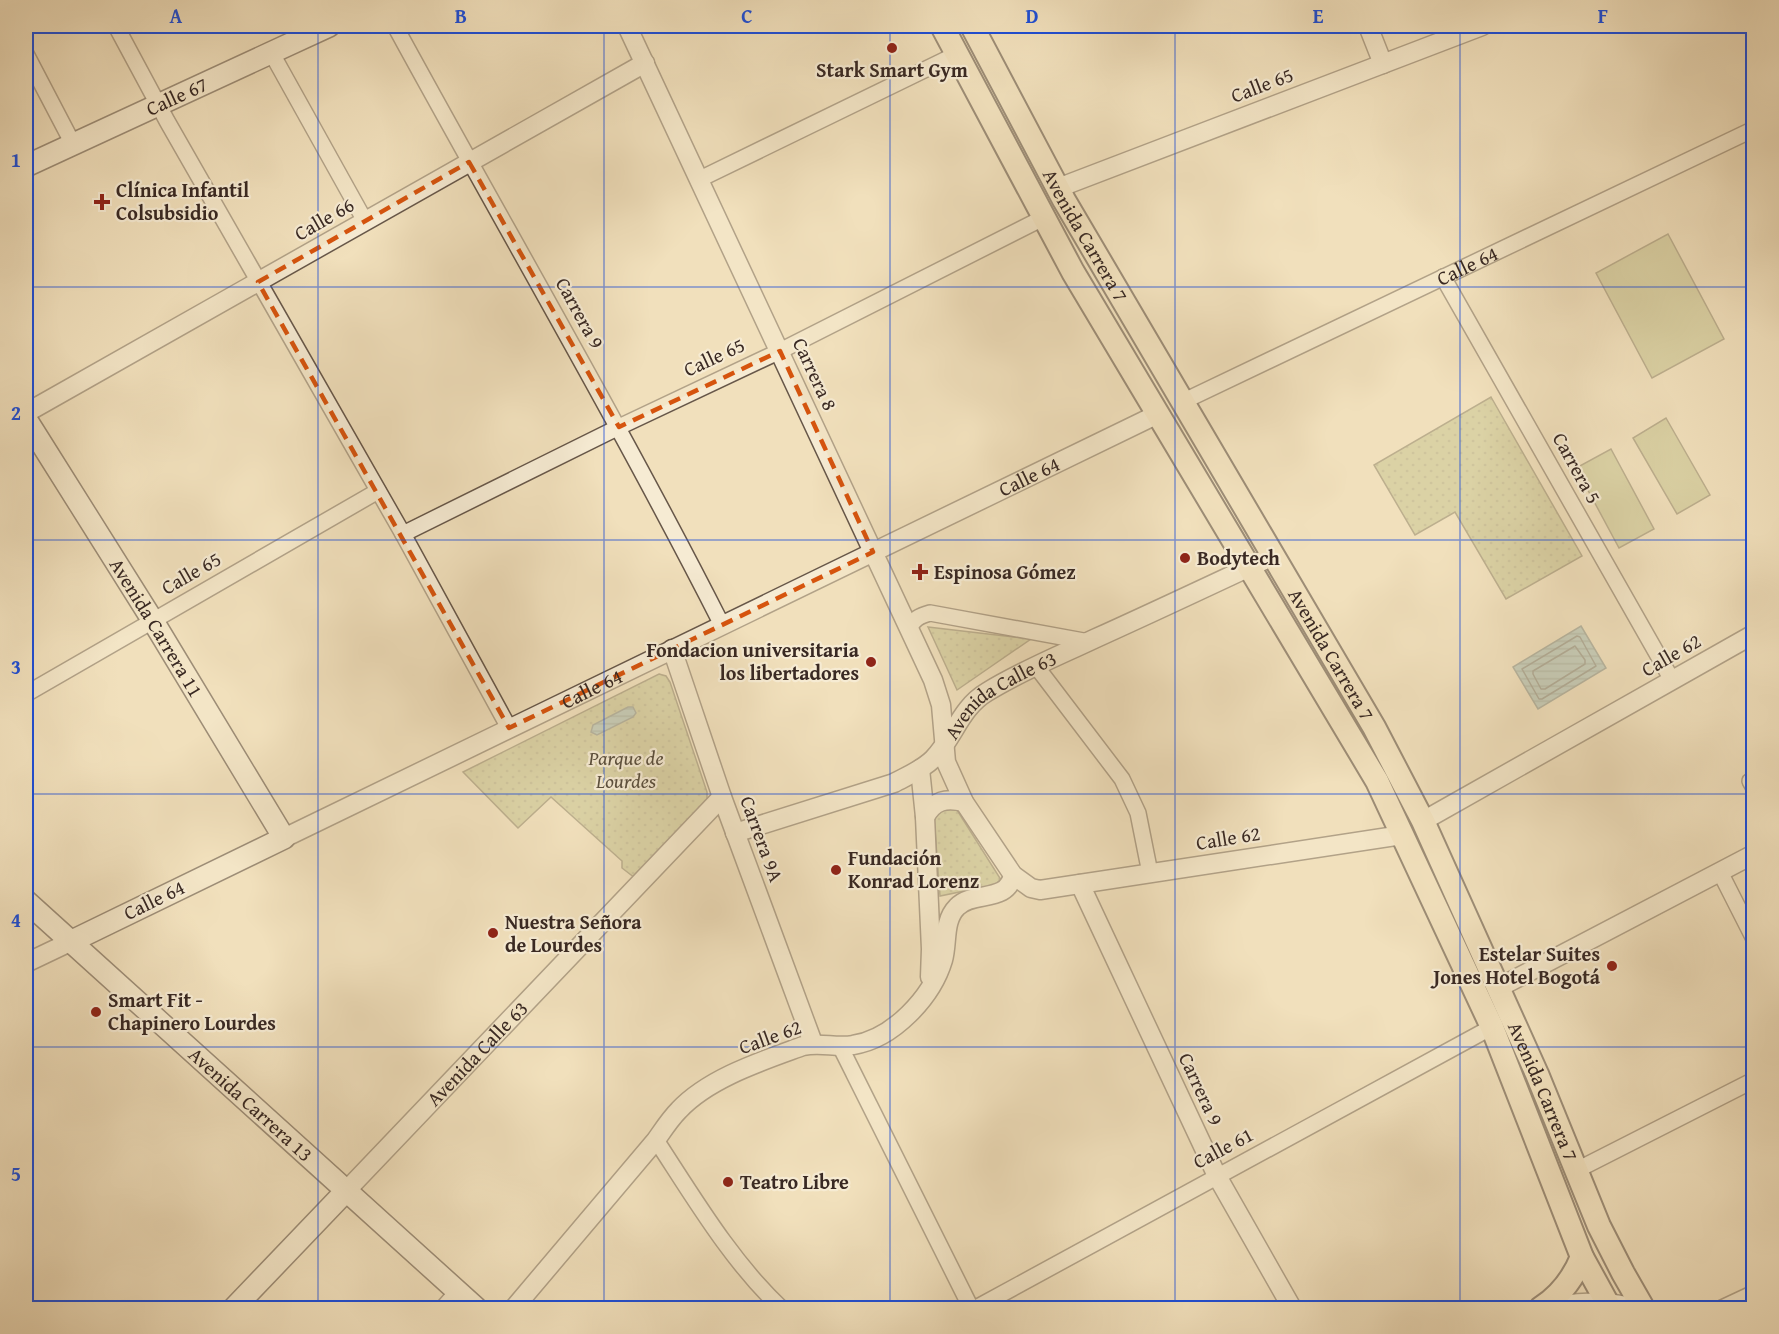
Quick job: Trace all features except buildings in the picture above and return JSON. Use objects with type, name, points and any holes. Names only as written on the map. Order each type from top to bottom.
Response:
[{"type":"main road","name":"Calle 67","points":[[26,166],[329,26]]},
{"type":"main road","name":"Avenida Carrera 7","points":[[942,26],[1043,218],[1377,781],[1492,1027],[1582,1257],[1609,1306]]},
{"type":"main road","name":"Avenida Carrera 7","points":[[972,26],[1058,188],[1374,727],[1423,821],[1498,988],[1599,1226],[1643,1308]]},
{"type":"main road","name":"Avenida Carrera 11","points":[[26,419],[153,621],[284,838]]},
{"type":"main road","name":"Calle 64","points":[[70,942],[284,838]]},
{"type":"main road","name":"Avenida Carrera 13","points":[[26,901],[476,1308]]},
{"type":"main road","name":"Avenida Calle 63","points":[[234,1308],[346,1191]]},
{"type":"main road","points":[[1541,1308],[1552,1301],[1570,1282],[1582,1257]]},
{"type":"street","points":[[116,26],[158,105],[403,534],[509,728]]},
{"type":"street","name":"Carrera 9","points":[[395,26],[619,427],[722,625]]},
{"type":"street","name":"Carrera 8","points":[[627,26],[938,693],[944,724],[943,746]]},
{"type":"street","points":[[1368,26],[1383,64]]},
{"type":"street","name":"Calle 65","points":[[1058,188],[1482,26]]},
{"type":"street","points":[[271,52],[365,221]]},
{"type":"street","points":[[700,179],[957,54]]},
{"type":"street","points":[[27,62],[73,144]]},
{"type":"street","name":"Calle 66","points":[[26,413],[645,63]]},
{"type":"street","name":"Calle 64","points":[[1182,402],[1754,129]]},
{"type":"street","name":"Calle 65","points":[[403,534],[619,427],[780,351],[1043,218]]},
{"type":"street","name":"Carrera 5","points":[[1443,277],[1672,680]]},
{"type":"street","name":"Calle 64","points":[[284,838],[1158,414]]},
{"type":"street","name":"Calle 65","points":[[26,694],[378,491]]},
{"type":"street","name":"Avenida Calle 63","points":[[735,833],[894,783],[931,761],[965,711],[976,699],[1036,666],[1273,556]]},
{"type":"street","points":[[909,628],[920,616],[930,614],[1089,642]]},
{"type":"street","name":"Calle 62","points":[[1423,821],[1754,634]]},
{"type":"street","name":"Carrera 9A","points":[[672,649],[722,797],[813,1044]]},
{"type":"street","points":[[1036,666],[1122,779],[1138,813],[1150,873]]},
{"type":"street","points":[[943,746],[946,762],[964,802],[1013,875]]},
{"type":"street","points":[[921,769],[931,949],[929,988]]},
{"type":"street","name":"Avenida Calle 63","points":[[346,1191],[722,797]]},
{"type":"street","points":[[925,817],[929,809],[937,803],[945,800],[964,802]]},
{"type":"street","name":"Calle 62","points":[[514,1308],[678,1111],[696,1095],[721,1080],[791,1050],[813,1044],[840,1046],[858,1044],[889,1031],[914,1009],[929,988],[944,957],[948,923],[952,912],[965,901],[1001,892],[1011,883],[1013,875],[1031,888],[1040,890],[1402,834]]},
{"type":"street","points":[[1498,988],[1754,854]]},
{"type":"street","points":[[1720,872],[1754,939]]},
{"type":"street","name":"Carrera 9","points":[[1080,884],[1217,1176],[1292,1308]]},
{"type":"street","name":"Calle 64","points":[[26,963],[70,942]]},
{"type":"street","name":"Calle 61","points":[[976,1308],[1492,1027]]},
{"type":"street","points":[[840,1046],[971,1308]]},
{"type":"street","points":[[1577,1170],[1754,1080]]},
{"type":"street","points":[[656,1140],[740,1265],[757,1285],[782,1308]]},
{"type":"street","points":[[443,1308],[457,1292]]},
{"type":"street","points":[[1722,1308],[1754,1293]]},
{"type":"street","points":[[1541,1308],[1573,1304],[1634,1308]]},
{"type":"highlighted area","points":[[469,162],[619,427],[780,351],[873,552],[509,728],[258,282]]},
{"type":"green space","points":[[1668,234],[1724,339],[1652,378],[1596,273]]},
{"type":"green space","points":[[1491,397],[1582,556],[1506,599],[1455,512],[1415,535],[1374,465]]},
{"type":"green space","points":[[1666,418],[1710,495],[1677,514],[1633,438]]},
{"type":"green space","points":[[1611,449],[1654,529],[1619,548],[1576,468]]},
{"type":"green space","points":[[928,627],[1031,639],[957,690]]},
{"type":"green space","name":"Parque de Lourdes","points":[[659,674],[666,676],[670,682],[707,792],[707,800],[635,878],[622,868],[622,861],[551,797],[518,828],[463,772]]},
{"type":"green space","points":[[940,806],[957,810],[1003,883],[940,896],[934,817]]},
{"type":"water","points":[[1581,626],[1606,668],[1538,709],[1513,667]]},
{"type":"water","points":[[628,707],[633,707],[636,713],[633,717],[597,735],[591,732],[593,725]]},
{"type":"place","name":"Stark Smart Gym","points":[[892,48]]},
{"type":"place","name":"Clínica Infantil Colsubsidio","points":[[102,202]]},
{"type":"place","name":"Bodytech","points":[[1185,558]]},
{"type":"place","name":"Espinosa Gómez","points":[[920,572]]},
{"type":"place","name":"Fondacion universitaria los libertadores","points":[[871,662]]},
{"type":"place","name":"Fundación Konrad Lorenz","points":[[836,870]]},
{"type":"place","name":"Nuestra Señora de Lourdes","points":[[493,933]]},
{"type":"place","name":"Estelar Suites Jones Hotel Bogotá","points":[[1612,966]]},
{"type":"place","name":"Smart Fit - Chapinero Lourdes","points":[[96,1012]]},
{"type":"place","name":"Teatro Libre","points":[[728,1182]]}]
